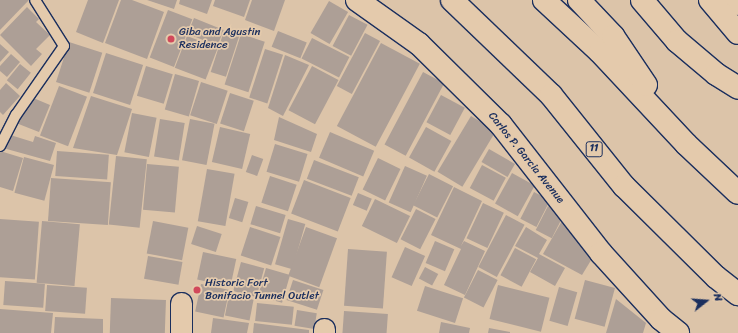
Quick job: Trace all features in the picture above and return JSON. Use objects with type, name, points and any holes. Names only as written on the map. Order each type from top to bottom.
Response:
[{"type":"main road","name":"Carlos P. Garcia Avenue","points":[[357,0],[419,44],[501,125],[602,252],[662,319],[678,333]]},
{"type":"main road","name":"11","points":[[452,0],[551,95],[624,186],[716,277],[738,294]]},
{"type":"main road","points":[[544,0],[600,52],[686,144],[738,193]]},
{"type":"main road","points":[[579,0],[612,36],[686,144]]},
{"type":"main road","points":[[642,0],[677,41],[716,74],[738,88]]},
{"type":"main road","points":[[710,0],[738,33]]},
{"type":"main road","points":[[734,0],[738,4]]},
{"type":"street","points":[[181,303],[181,333]]},
{"type":"lane","points":[[0,146],[16,116],[64,46],[35,0]]},
{"type":"building","points":[[0,0],[29,0],[0,30]]},
{"type":"building","points":[[88,0],[119,0],[103,43],[76,32]]},
{"type":"building","points":[[121,0],[132,0],[164,12],[147,59],[105,43]]},
{"type":"building","points":[[147,0],[177,0],[174,9]]},
{"type":"building","points":[[180,0],[212,0],[207,14],[179,4]]},
{"type":"building","points":[[215,0],[250,0],[244,17],[213,6]]},
{"type":"building","points":[[252,0],[285,0],[274,31],[245,20]]},
{"type":"building","points":[[329,1],[348,12],[330,44],[310,33]]},
{"type":"building","points":[[27,7],[39,19],[36,22],[50,35],[36,49],[42,54],[31,66],[0,35]]},
{"type":"building","name":"Giba and Agustin Residence","points":[[168,10],[192,19],[174,67],[150,58]]},
{"type":"building","points":[[349,15],[368,25],[351,56],[333,46]]},
{"type":"building","points":[[194,18],[224,30],[217,46],[188,34]]},
{"type":"building","points":[[224,31],[239,36],[226,77],[211,72]]},
{"type":"building","points":[[278,31],[307,43],[300,58],[272,47]]},
{"type":"building","points":[[365,33],[380,41],[352,94],[337,86]]},
{"type":"building","points":[[241,34],[265,42],[248,92],[225,84]]},
{"type":"building","points":[[187,36],[218,48],[206,80],[175,68]]},
{"type":"building","points":[[312,38],[349,57],[339,78],[302,58]]},
{"type":"building","points":[[69,42],[102,53],[89,93],[56,82]]},
{"type":"building","points":[[381,43],[420,64],[376,147],[337,126]]},
{"type":"building","points":[[0,44],[9,52],[0,62]]},
{"type":"building","points":[[265,49],[283,55],[267,103],[249,98]]},
{"type":"building","points":[[106,53],[143,65],[130,105],[93,93]]},
{"type":"building","points":[[11,54],[20,62],[7,77],[0,71],[0,66]]},
{"type":"building","points":[[285,55],[309,65],[283,116],[268,108]]},
{"type":"building","points":[[20,64],[31,73],[18,89],[7,80]]},
{"type":"building","points":[[146,66],[173,74],[164,104],[137,96]]},
{"type":"building","points":[[312,66],[338,80],[315,124],[289,110]]},
{"type":"building","points":[[423,72],[444,83],[406,156],[385,144]]},
{"type":"building","points":[[175,74],[199,81],[189,116],[165,110]]},
{"type":"building","points":[[201,82],[228,91],[217,124],[190,115]]},
{"type":"building","points":[[6,83],[20,96],[3,115],[0,112],[0,90]]},
{"type":"building","points":[[59,86],[87,97],[68,146],[40,135]]},
{"type":"building","points":[[230,93],[254,101],[244,131],[220,123]]},
{"type":"building","points":[[441,95],[465,108],[450,135],[426,122]]},
{"type":"building","points":[[91,96],[132,109],[117,155],[73,148]]},
{"type":"building","points":[[31,97],[50,105],[39,132],[16,123]]},
{"type":"building","points":[[132,113],[157,118],[149,157],[124,152]]},
{"type":"building","points":[[471,116],[496,131],[462,187],[438,172]]},
{"type":"building","points":[[279,117],[317,134],[311,152],[274,140]]},
{"type":"building","points":[[160,119],[185,123],[179,160],[154,157]]},
{"type":"building","points":[[190,119],[215,124],[207,165],[182,160]]},
{"type":"building","points":[[220,127],[250,134],[242,169],[212,162]]},
{"type":"building","points":[[426,127],[451,141],[434,172],[409,158]]},
{"type":"building","points":[[330,132],[374,151],[363,177],[319,158]]},
{"type":"building","points":[[7,134],[33,142],[35,136],[56,143],[50,161],[3,148]]},
{"type":"building","points":[[275,144],[308,154],[299,182],[267,172]]},
{"type":"building","points":[[489,149],[515,164],[507,177],[482,162]]},
{"type":"building","points":[[0,151],[23,158],[13,191],[0,187]]},
{"type":"building","points":[[57,151],[109,155],[107,180],[55,176]]},
{"type":"building","points":[[252,155],[263,159],[257,176],[246,172]]},
{"type":"building","points":[[116,156],[147,159],[140,228],[109,225]]},
{"type":"building","points":[[24,157],[54,165],[44,201],[14,193]]},
{"type":"building","points":[[378,158],[400,169],[385,200],[363,189]]},
{"type":"building","points":[[314,160],[359,177],[352,196],[307,179]]},
{"type":"building","points":[[147,164],[179,167],[175,213],[143,210]]},
{"type":"building","points":[[482,165],[506,178],[494,201],[470,188]]},
{"type":"building","points":[[405,166],[427,176],[411,212],[389,203]]},
{"type":"building","points":[[207,169],[235,174],[225,226],[198,221]]},
{"type":"building","points":[[512,173],[535,186],[518,216],[495,204]]},
{"type":"building","points":[[429,174],[453,186],[437,217],[413,205]]},
{"type":"building","points":[[270,176],[297,185],[288,211],[261,203]]},
{"type":"building","points":[[51,178],[111,182],[108,225],[48,221]]},
{"type":"building","points":[[304,180],[351,198],[338,232],[291,214]]},
{"type":"building","points":[[454,187],[482,201],[461,246],[464,241],[485,251],[465,295],[444,285],[461,249],[431,235]]},
{"type":"building","points":[[534,192],[550,200],[536,227],[520,219]]},
{"type":"building","points":[[358,193],[372,199],[367,211],[353,205]]},
{"type":"building","points":[[235,198],[248,202],[242,222],[229,218]]},
{"type":"building","points":[[375,199],[410,216],[397,243],[362,226]]},
{"type":"building","points":[[483,203],[504,213],[487,248],[467,238]]},
{"type":"building","points":[[256,206],[286,215],[280,233],[250,224]]},
{"type":"building","points":[[548,206],[564,214],[552,238],[536,230]]},
{"type":"building","points":[[416,209],[436,219],[420,249],[401,239]]},
{"type":"building","points":[[506,215],[525,225],[497,277],[478,267]]},
{"type":"building","points":[[0,219],[39,222],[35,280],[0,277]]},
{"type":"building","points":[[288,219],[305,224],[292,269],[275,264]]},
{"type":"building","points":[[563,219],[593,257],[582,275],[543,254]]},
{"type":"building","points":[[42,221],[80,224],[74,286],[37,283]]},
{"type":"building","points":[[153,221],[188,228],[182,260],[147,253]]},
{"type":"building","points":[[197,226],[222,234],[216,252],[191,244]]},
{"type":"building","points":[[250,227],[280,237],[271,265],[241,256]]},
{"type":"building","points":[[306,227],[337,238],[319,287],[288,276]]},
{"type":"building","points":[[526,227],[547,240],[539,254],[565,268],[555,286],[530,272],[538,258],[515,246]]},
{"type":"building","points":[[435,241],[454,249],[445,271],[426,263]]},
{"type":"building","points":[[405,247],[425,256],[412,286],[392,277]]},
{"type":"building","points":[[515,248],[536,259],[522,287],[500,275]]},
{"type":"building","points":[[348,249],[387,252],[383,309],[344,306]]},
{"type":"building","points":[[203,252],[236,259],[230,286],[197,279]]},
{"type":"building","points":[[148,256],[182,262],[178,285],[144,279]]},
{"type":"building","points":[[241,262],[264,268],[256,297],[233,291]]},
{"type":"building","points":[[425,267],[438,274],[432,286],[419,278]]},
{"type":"building","points":[[266,268],[290,275],[282,303],[258,296]]},
{"type":"building","points":[[478,270],[498,280],[484,308],[464,298]]},
{"type":"building","points":[[293,280],[323,290],[317,310],[287,300]]},
{"type":"building","points":[[585,280],[615,288],[605,327],[575,319]]},
{"type":"building","points":[[5,281],[45,284],[43,308],[3,305]]},
{"type":"building","points":[[201,284],[229,290],[224,317],[195,311]]},
{"type":"building","points":[[47,285],[87,288],[85,314],[45,311]]},
{"type":"building","points":[[498,285],[549,298],[541,332],[490,319]]},
{"type":"building","points":[[425,286],[463,298],[455,323],[417,311]]},
{"type":"building","points":[[559,287],[577,292],[568,326],[549,321]]},
{"type":"building","points":[[229,295],[254,300],[250,320],[225,316]]},
{"type":"building","points":[[111,298],[166,300],[165,333],[110,333]]},
{"type":"building","points":[[616,299],[646,323],[643,333],[606,333]]},
{"type":"building","points":[[257,303],[294,307],[292,325],[255,321]]},
{"type":"building","points":[[0,309],[53,313],[51,333],[0,333]]},
{"type":"building","points":[[297,310],[317,313],[314,329],[294,326]]},
{"type":"building","points":[[344,311],[388,314],[387,333],[342,333]]},
{"type":"building","points":[[55,317],[103,319],[103,333],[54,333]]},
{"type":"building","points":[[213,318],[249,323],[247,333],[211,333]]},
{"type":"building","points":[[441,322],[470,328],[469,333],[439,333]]},
{"type":"building","points":[[254,323],[309,330],[309,333],[253,333]]},
{"type":"building","points":[[489,328],[510,332],[510,333],[488,333]]},
{"type":"place","name":"Giba and Agustin Residence","points":[[171,39]]},
{"type":"place","name":"Historic Fort Bonifacio Tunnel Outlet","points":[[197,290]]}]
